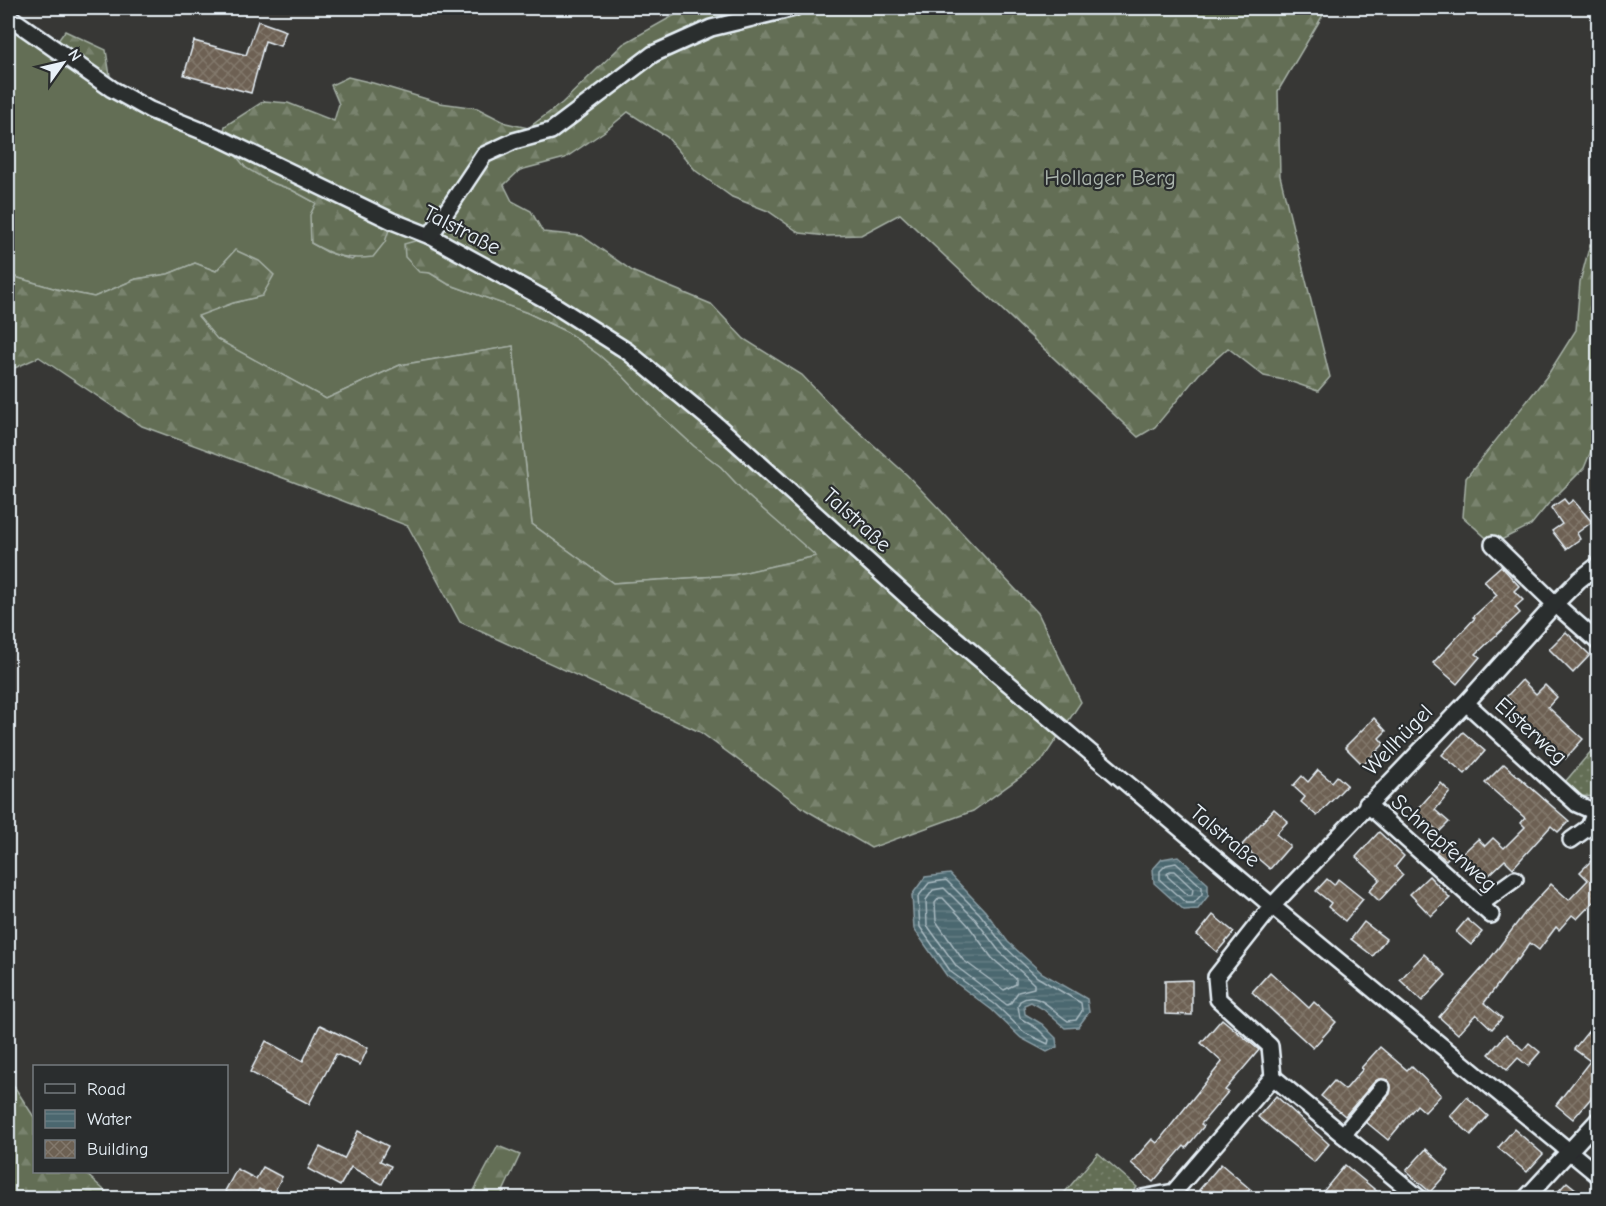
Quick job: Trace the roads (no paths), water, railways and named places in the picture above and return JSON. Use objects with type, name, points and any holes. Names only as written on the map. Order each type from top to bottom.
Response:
[{"type":"street","points":[[430,236],[484,155],[513,141],[551,131],[653,54],[711,27],[794,8]]},
{"type":"street","name":"Talstraße","points":[[8,16],[112,89],[150,110],[222,139],[392,221],[430,236],[548,301],[627,351],[720,428],[931,618],[1272,906],[1599,1174]]},
{"type":"street","points":[[1493,544],[1555,604],[1599,642]]},
{"type":"street","name":"Wellhügel","points":[[1273,1077],[1270,1046],[1218,999],[1216,977],[1272,906],[1466,703],[1555,604],[1579,580],[1599,565]]},
{"type":"street","name":"Elsterweg","points":[[1466,703],[1577,804],[1597,812]]},
{"type":"street","name":"Schnepfenweg","points":[[1367,804],[1491,915]]},
{"type":"street","points":[[1571,840],[1589,827],[1597,812]]},
{"type":"street","points":[[1479,905],[1515,879]]},
{"type":"street","points":[[1142,1198],[1177,1196],[1273,1077],[1419,1198]]},
{"type":"street","points":[[1343,1135],[1382,1088]]},
{"type":"street","points":[[1526,1198],[1599,1120]]},
{"type":"water","points":[[1178,856],[1208,884],[1208,896],[1198,909],[1184,910],[1154,883],[1153,869],[1162,859]]},
{"type":"water","points":[[950,874],[985,911],[1008,942],[1042,973],[1087,999],[1089,1012],[1078,1027],[1065,1028],[1031,1002],[1024,1005],[1025,1014],[1042,1024],[1056,1038],[1057,1047],[1047,1052],[1021,1038],[992,1010],[947,976],[914,929],[912,895],[925,877]]},
{"type":"park label","name":"Hollager Berg","points":[[1110,178]]}]
